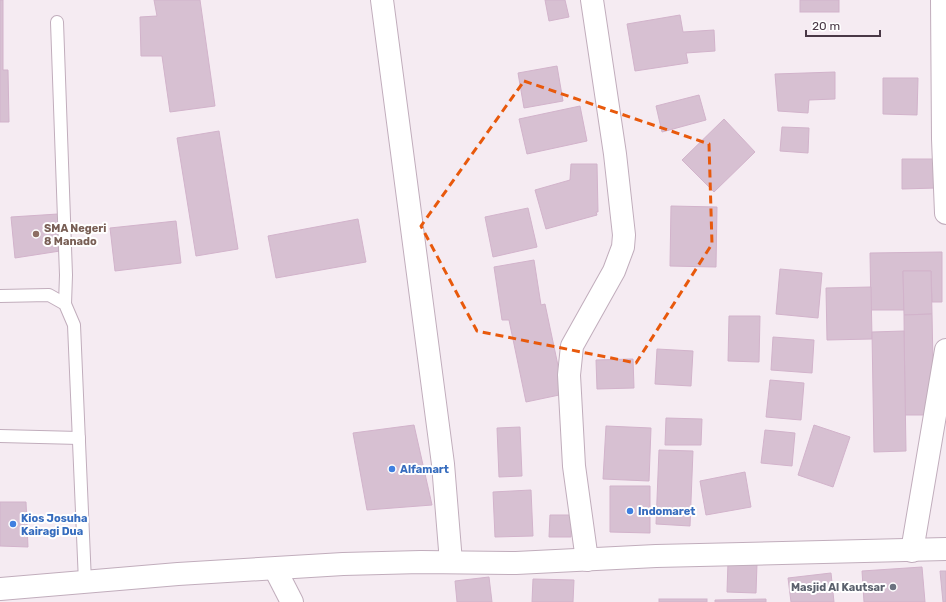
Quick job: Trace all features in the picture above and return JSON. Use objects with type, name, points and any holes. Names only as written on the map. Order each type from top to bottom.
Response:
[{"type":"street","points":[[382,0],[443,464],[451,562]]},
{"type":"street","points":[[587,560],[574,466],[569,375],[572,346],[581,327],[614,271],[623,247],[624,235],[615,154],[592,0]]},
{"type":"street","points":[[946,0],[942,0],[943,139],[946,213]]},
{"type":"street","points":[[912,551],[933,438],[946,350]]},
{"type":"street","points":[[0,589],[178,574],[275,570],[344,564],[451,562],[516,563],[656,556],[946,549]]},
{"type":"street","points":[[275,570],[292,602]]},
{"type":"lane","points":[[57,22],[66,276],[65,304],[74,325],[85,582]]},
{"type":"lane","points":[[0,296],[49,295],[65,304]]},
{"type":"lane","points":[[0,436],[79,438]]},
{"type":"highlighted area","points":[[524,81],[709,144],[712,244],[636,363],[477,331],[421,226]]},
{"type":"building","points":[[0,0],[3,0],[3,70],[8,70],[9,122],[0,122]]},
{"type":"building","points":[[154,0],[200,0],[215,106],[170,112],[162,56],[141,56],[140,17],[157,16]]},
{"type":"building","points":[[545,0],[565,0],[569,17],[549,21]]},
{"type":"building","points":[[800,0],[839,0],[839,12],[800,12]]},
{"type":"building","points":[[680,15],[683,32],[714,30],[715,51],[686,53],[688,63],[635,71],[627,24]]},
{"type":"building","points":[[557,66],[563,101],[524,108],[518,73]]},
{"type":"building","points":[[835,72],[835,99],[809,100],[808,113],[778,111],[775,74]]},
{"type":"building","points":[[883,78],[918,78],[917,115],[883,114]]},
{"type":"building","points":[[699,95],[706,120],[662,132],[656,106]]},
{"type":"building","points":[[580,106],[587,141],[527,154],[519,119]]},
{"type":"building","points":[[724,119],[755,152],[714,192],[682,160]]},
{"type":"building","points":[[782,127],[809,128],[808,153],[780,151]]},
{"type":"building","points":[[219,131],[238,249],[196,256],[177,138]]},
{"type":"building","points":[[902,159],[936,159],[936,188],[902,189]]},
{"type":"building","points":[[571,164],[597,164],[597,215],[546,229],[535,190],[570,180]]},
{"type":"building","points":[[671,206],[717,207],[716,267],[670,266]]},
{"type":"building","points":[[528,208],[537,247],[493,257],[485,217]]},
{"type":"building","name":"SMA Negeri 8 Manado","points":[[58,214],[60,251],[15,258],[11,217]]},
{"type":"building","points":[[358,219],[366,262],[276,278],[268,236]]},
{"type":"building","points":[[176,221],[181,263],[115,271],[110,228]]},
{"type":"building","points":[[942,252],[942,302],[932,302],[931,271],[903,271],[904,310],[871,310],[870,253]]},
{"type":"building","points":[[534,260],[541,305],[545,304],[564,394],[526,402],[509,320],[502,320],[494,267]]},
{"type":"building","points":[[780,269],[822,273],[818,318],[776,314]]},
{"type":"building","points":[[903,271],[931,271],[932,314],[904,315]]},
{"type":"building","points":[[871,287],[872,339],[827,340],[826,288]]},
{"type":"building","points":[[932,314],[934,415],[905,415],[904,315]]},
{"type":"building","points":[[729,316],[760,316],[759,362],[728,361]]},
{"type":"building","points":[[904,331],[906,451],[874,452],[872,332]]},
{"type":"building","points":[[773,337],[814,340],[812,373],[771,370]]},
{"type":"building","points":[[657,349],[693,351],[691,386],[655,384]]},
{"type":"building","points":[[633,359],[634,388],[597,389],[596,360]]},
{"type":"building","points":[[770,380],[804,383],[801,420],[766,417]]},
{"type":"building","points":[[666,418],[702,419],[701,445],[665,445]]},
{"type":"building","name":"Alfamart","points":[[414,425],[432,505],[367,510],[353,433]]},
{"type":"building","points":[[814,425],[850,437],[833,487],[798,475]]},
{"type":"building","points":[[606,426],[651,428],[649,481],[603,479]]},
{"type":"building","points":[[520,427],[522,476],[499,477],[497,428]]},
{"type":"building","points":[[765,430],[795,433],[792,466],[761,463]]},
{"type":"building","points":[[659,450],[693,451],[690,526],[656,524]]},
{"type":"building","points":[[745,472],[751,507],[706,515],[700,481]]},
{"type":"building","name":"Indomaret","points":[[610,486],[650,486],[650,533],[610,532]]},
{"type":"building","points":[[531,490],[533,536],[495,537],[493,492]]},
{"type":"building","name":"Kios Josuha Kairagi Dua","points":[[0,502],[26,502],[28,547],[0,546]]},
{"type":"building","points":[[550,515],[572,515],[571,537],[549,537]]},
{"type":"building","points":[[728,562],[757,563],[756,593],[727,592]]},
{"type":"building","name":"Masjid Al Kautsar","points":[[922,567],[925,602],[864,602],[862,571]]},
{"type":"building","points":[[940,571],[946,571],[946,602],[943,602]]},
{"type":"building","points":[[831,573],[834,602],[791,602],[788,578]]},
{"type":"building","points":[[489,577],[492,602],[457,602],[455,581]]},
{"type":"building","points":[[533,579],[574,580],[573,602],[532,602]]},
{"type":"building","points":[[659,599],[707,599],[707,602],[659,602]]},
{"type":"building","points":[[766,599],[766,602],[715,602],[715,600]]},
{"type":"place","name":"SMA Negeri 8 Manado","points":[[36,234]]},
{"type":"place","name":"Alfamart","points":[[392,469]]},
{"type":"place","name":"Indomaret","points":[[630,511]]},
{"type":"place","name":"Kios Josuha Kairagi Dua","points":[[13,524]]},
{"type":"place","name":"Masjid Al Kautsar","points":[[893,587]]}]
